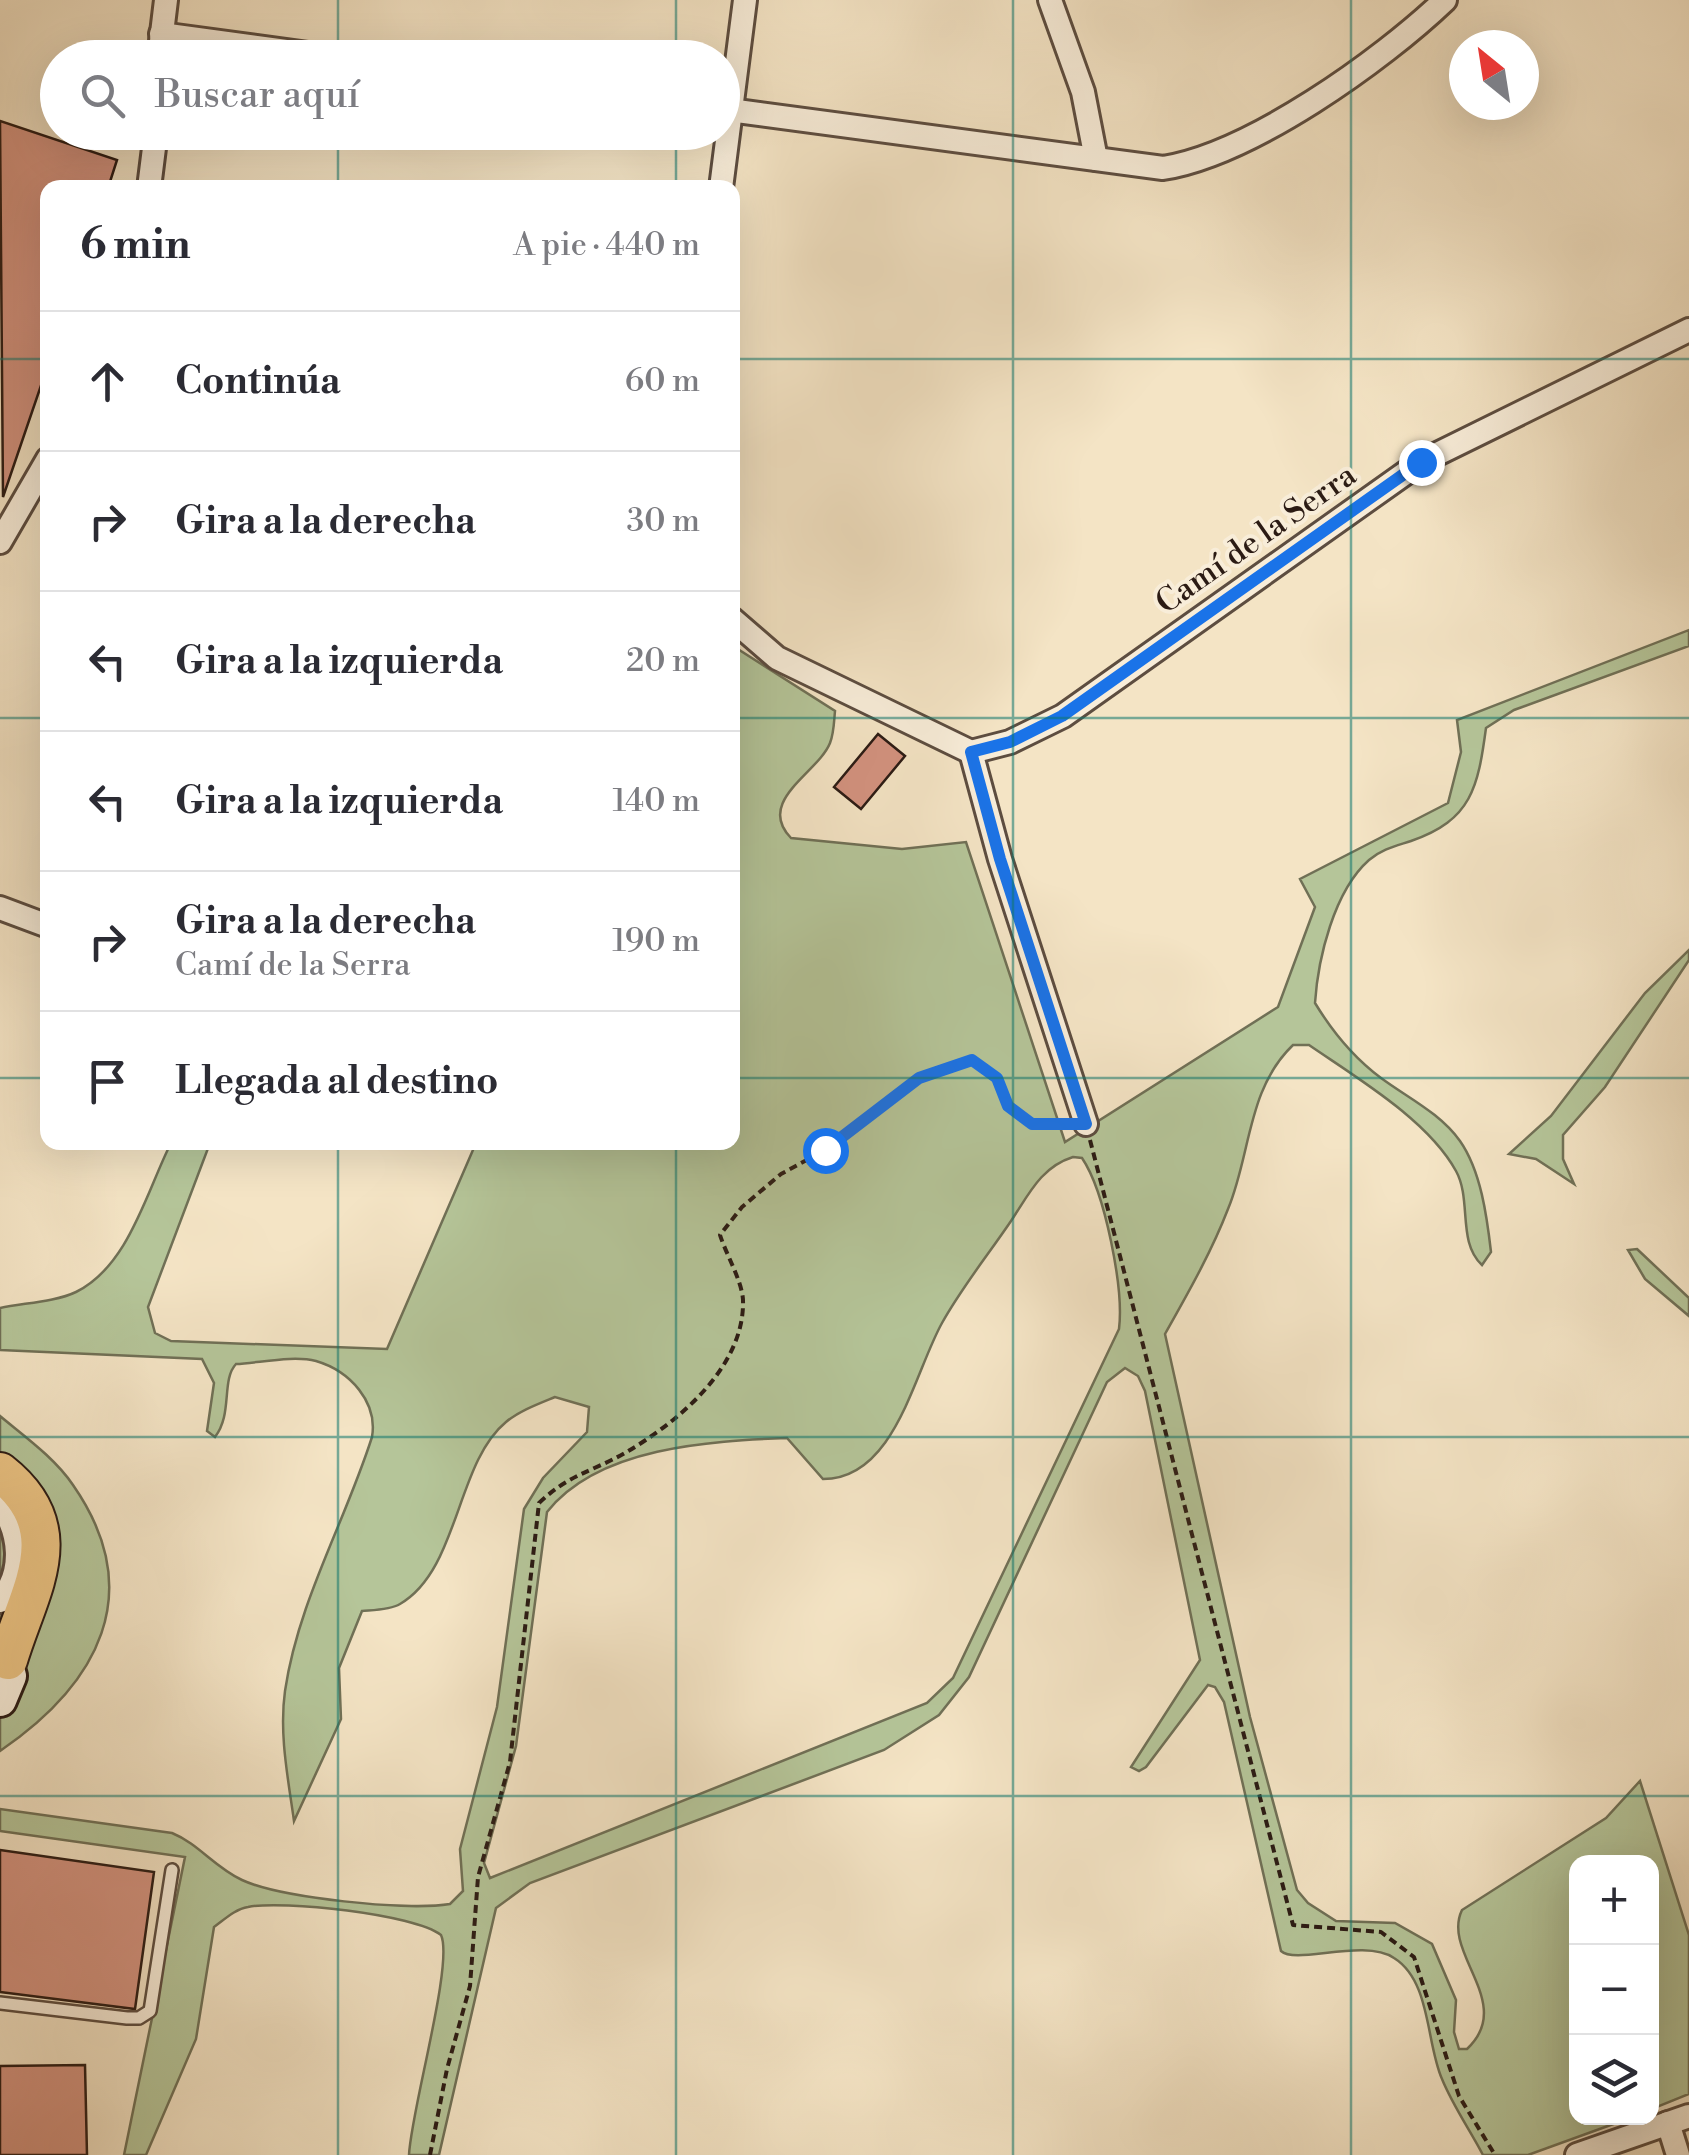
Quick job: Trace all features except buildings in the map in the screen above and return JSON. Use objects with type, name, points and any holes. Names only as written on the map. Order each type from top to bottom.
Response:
[{"type":"highway","points":[[0,1472],[38,1523],[42,1553],[39,1576],[4,1652]]},
{"type":"main road","points":[[0,1700],[10,1676],[4,1652]]},
{"type":"street","points":[[161,40],[166,0]]},
{"type":"street","points":[[738,40],[745,0]]},
{"type":"street","points":[[1050,0],[1083,92],[1096,158]]},
{"type":"street","points":[[740,112],[1163,168],[1217,153],[1341,82],[1418,26],[1445,0]]},
{"type":"street","points":[[150,180],[154,150]]},
{"type":"street","points":[[722,180],[723,150]]},
{"type":"street","name":"Camí de la Serra","points":[[971,752],[1010,742],[1062,716],[1421,462],[1689,330]]},
{"type":"street","points":[[0,542],[40,473]]},
{"type":"street","points":[[740,626],[776,658],[971,752],[1000,859],[1086,1124]]},
{"type":"street","points":[[0,908],[40,923]]},
{"type":"street","points":[[0,1503],[16,1539],[18,1560],[9,1590],[0,1600]]},
{"type":"street","points":[[1577,2155],[1679,2120],[1678,2155]]},
{"type":"lane","points":[[0,2002],[127,2018],[139,2018],[150,2011],[172,1870]]},
{"type":"path","points":[[430,2155],[447,2069],[470,1986],[478,1877],[510,1762],[539,1504],[564,1479],[625,1452],[710,1388],[740,1330],[743,1296],[720,1234],[742,1207],[780,1174],[825,1150],[919,1078],[972,1060],[997,1078],[1008,1106],[1032,1124],[1086,1124],[1293,1926],[1381,1932],[1414,1958],[1459,2096],[1495,2155]]},
{"type":"green space","points":[[1689,630],[1689,646],[1514,710],[1486,728],[1475,784],[1459,812],[1431,833],[1384,850],[1369,860],[1346,889],[1330,926],[1315,1003],[1362,1062],[1433,1114],[1460,1141],[1478,1180],[1485,1209],[1491,1252],[1482,1265],[1470,1245],[1461,1182],[1444,1152],[1390,1101],[1309,1045],[1293,1045],[1267,1081],[1228,1209],[1165,1334],[1250,1717],[1297,1890],[1308,1903],[1336,1921],[1395,1923],[1432,1944],[1456,2000],[1454,2032],[1459,2049],[1467,2049],[1480,2032],[1484,2014],[1461,1943],[1458,1926],[1462,1910],[1606,1818],[1640,1781],[1689,1935],[1689,2094],[1659,2106],[1659,1855],[1569,1855],[1569,2125],[1611,2125],[1528,2155],[1483,2155],[1442,2079],[1421,1997],[1406,1968],[1394,1958],[1366,1950],[1301,1955],[1281,1951],[1224,1702],[1215,1687],[1208,1685],[1146,1767],[1139,1771],[1131,1767],[1200,1660],[1145,1391],[1138,1376],[1125,1368],[1107,1382],[969,1677],[939,1715],[884,1750],[530,1883],[496,1908],[439,2155],[409,2155],[442,1975],[441,1935],[426,1927],[377,1915],[265,1905],[239,1910],[214,1927],[196,2039],[146,2155],[124,2155],[185,1857],[0,1831],[0,1809],[172,1833],[242,1880],[285,1892],[375,1904],[450,1904],[463,1891],[460,1849],[497,1707],[524,1509],[543,1478],[587,1432],[589,1407],[555,1397],[506,1422],[477,1463],[446,1542],[419,1588],[396,1606],[362,1611],[339,1668],[341,1719],[294,1821],[284,1740],[285,1691],[300,1626],[372,1437],[373,1424],[366,1400],[340,1372],[316,1361],[287,1359],[236,1364],[229,1379],[224,1418],[215,1437],[207,1431],[214,1383],[202,1359],[0,1350],[0,1308],[68,1295],[94,1280],[123,1246],[168,1150],[207,1150],[148,1307],[155,1333],[171,1341],[387,1349],[473,1150],[740,1150],[740,650],[835,711],[830,743],[784,800],[780,812],[782,825],[791,838],[902,849],[966,842],[1065,1142],[1278,1007],[1315,907],[1300,879],[1448,803],[1461,752],[1457,720]],"holes":[[[1073,1157],[1082,1158],[1098,1193],[1119,1290],[1119,1329],[953,1678],[927,1703],[490,1878],[484,1863],[516,1746],[547,1512],[569,1490],[595,1473],[625,1461],[691,1446],[787,1438],[823,1479],[848,1474],[868,1462],[885,1443],[950,1310],[1044,1175]]]},
{"type":"green space","points":[[1689,950],[1689,960],[1605,1087],[1563,1135],[1563,1159],[1574,1184],[1536,1159],[1509,1154],[1551,1116],[1645,993]]},
{"type":"green space","points":[[1637,1249],[1689,1298],[1689,1316],[1645,1279],[1628,1250]]},
{"type":"green space","points":[[0,1416],[48,1457],[73,1485],[95,1525],[107,1563],[109,1599],[101,1633],[86,1666],[34,1725],[0,1751]]},
{"type":"route","points":[[825,1150],[919,1078],[972,1060],[997,1078],[1008,1106],[1032,1124],[1086,1124],[1000,859],[971,752],[1010,742],[1062,716],[1421,462]]}]
